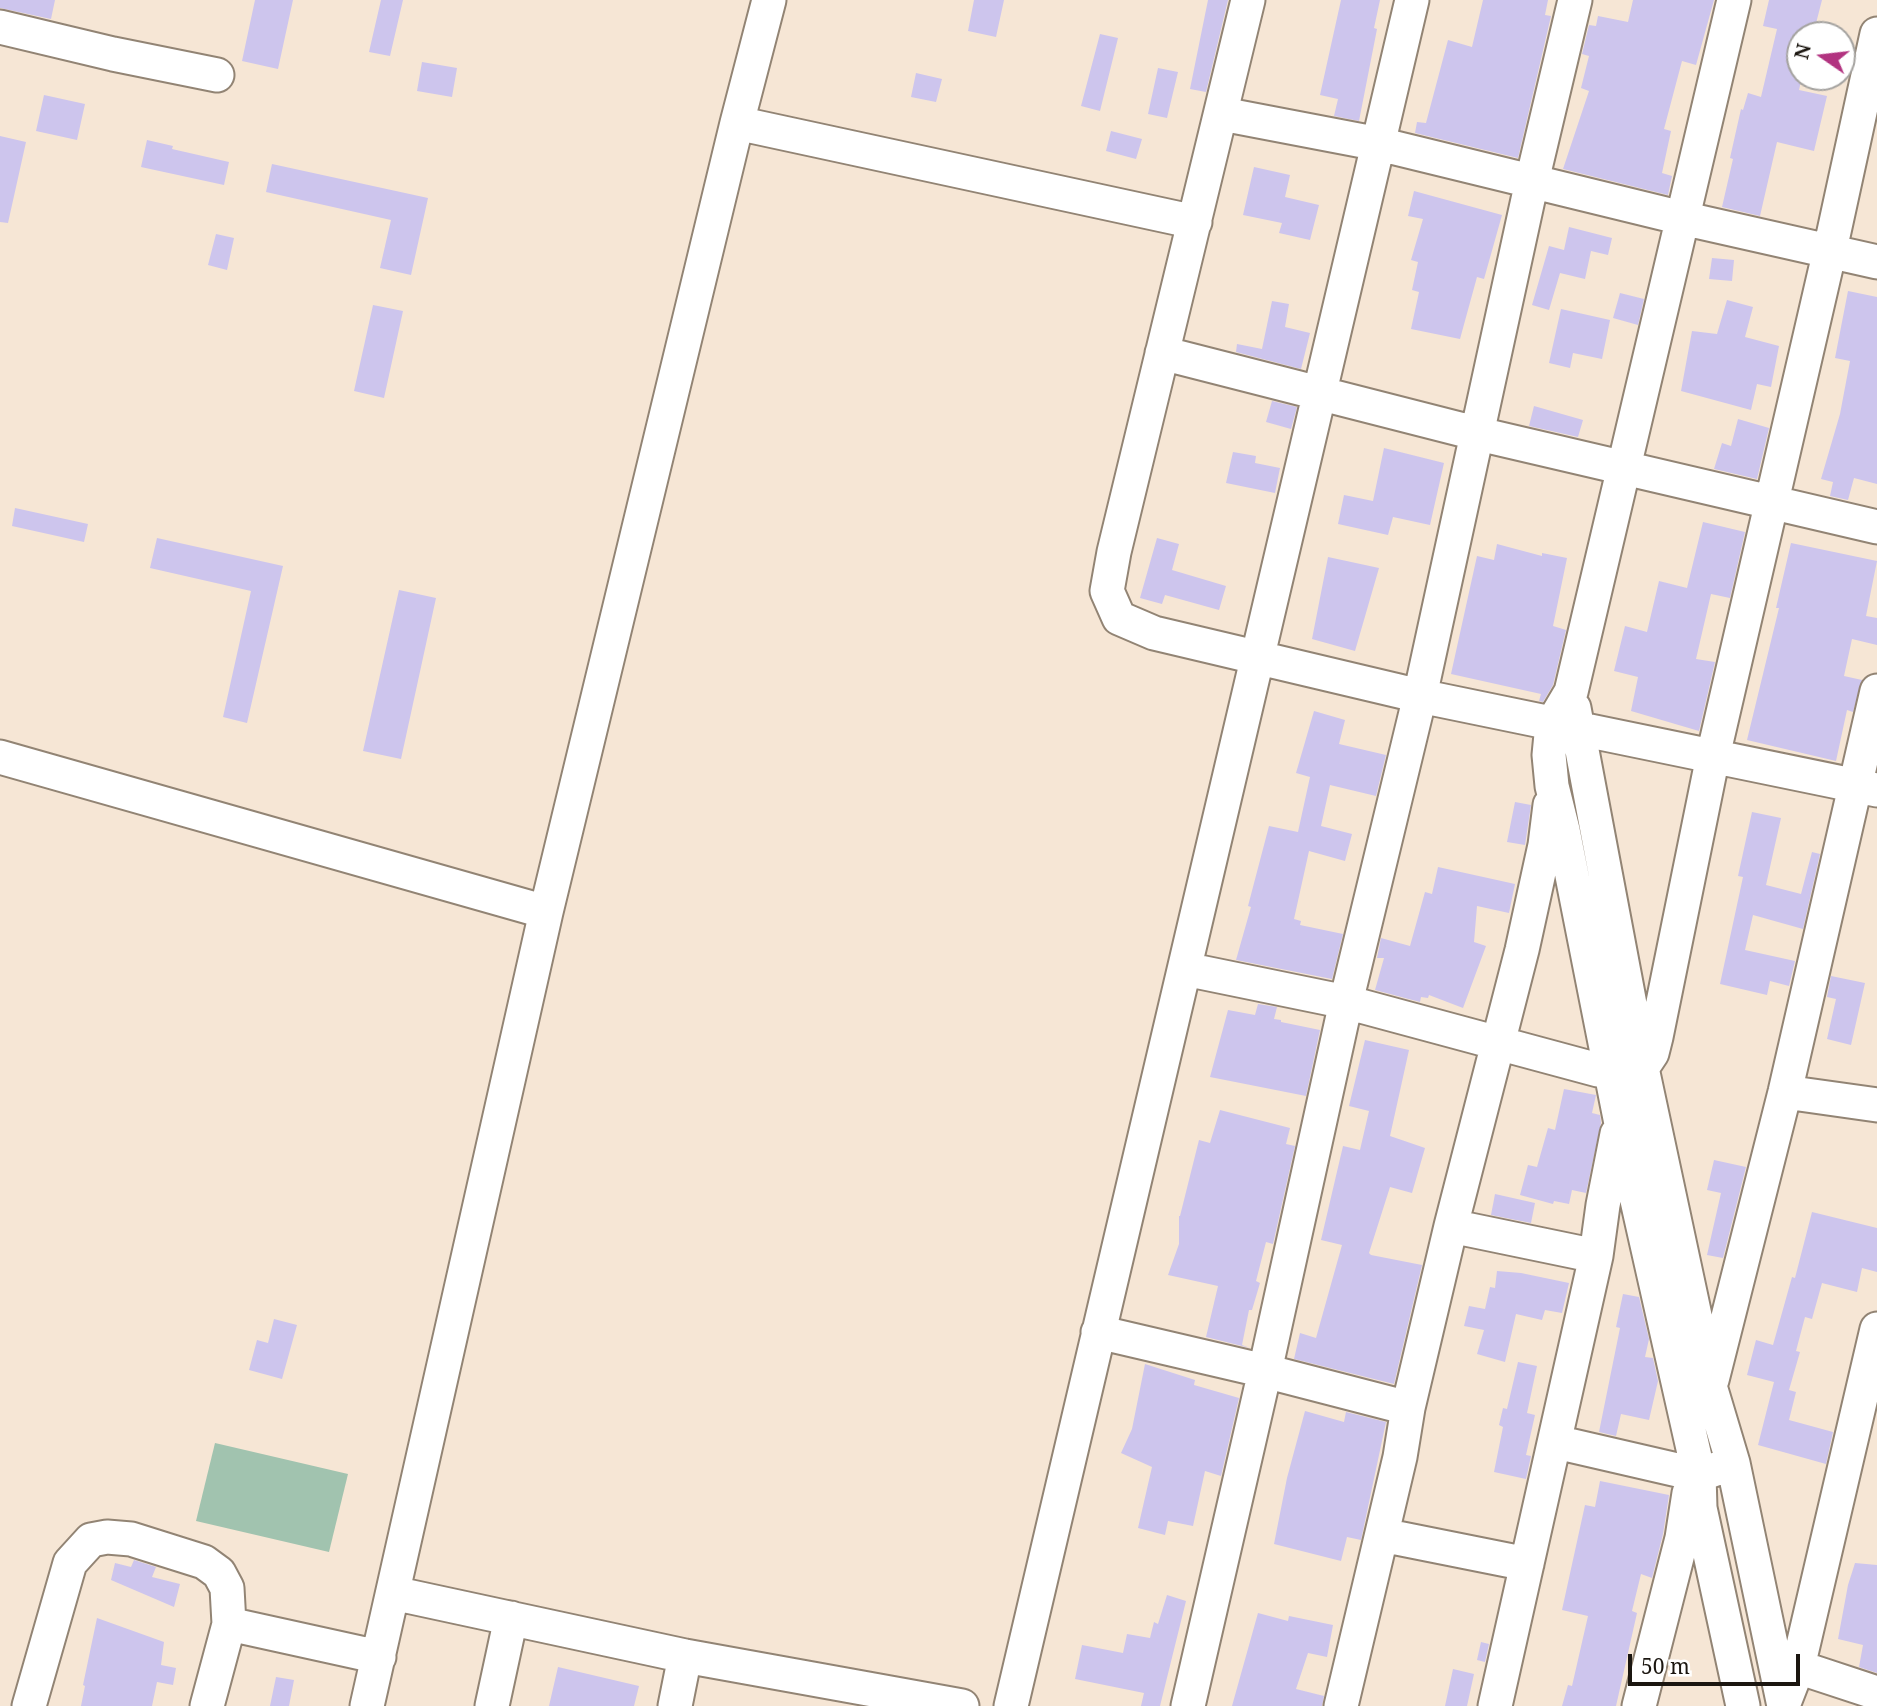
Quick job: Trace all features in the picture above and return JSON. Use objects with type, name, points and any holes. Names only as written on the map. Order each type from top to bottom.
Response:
[{"type":"street","points":[[367,1706],[546,912],[769,0]]},
{"type":"street","points":[[1248,0],[1114,552],[1107,591],[1119,618],[1154,633],[1420,696],[1866,788]]},
{"type":"street","points":[[1011,1706],[1412,0]]},
{"type":"street","points":[[1188,1706],[1346,1002],[1420,696],[1532,181],[1575,0]]},
{"type":"street","points":[[1494,1706],[1556,1442],[1596,1256],[1613,1151],[1621,1119],[1627,1070],[1565,727],[1734,0]]},
{"type":"street","points":[[0,27],[217,75]]},
{"type":"street","points":[[1185,969],[1346,1002],[1598,1070],[1627,1070],[1652,1053],[1713,756],[1773,502],[1877,34]]},
{"type":"street","points":[[1222,114],[1379,144],[1682,218],[1877,262]]},
{"type":"street","points":[[737,123],[1195,222]]},
{"type":"street","points":[[1161,354],[1479,434],[1877,527]]},
{"type":"street","points":[[1710,1386],[1866,788],[1877,691]]},
{"type":"street","points":[[1565,727],[1549,755],[1552,786],[1710,1386],[1733,1464],[1784,1705]]},
{"type":"street","points":[[0,757],[546,912]]},
{"type":"street","points":[[1341,1706],[1451,1226],[1535,893],[1545,845],[1552,786]]},
{"type":"street","points":[[1785,1092],[1877,1105]]},
{"type":"street","points":[[1621,1119],[1743,1706]]},
{"type":"street","points":[[1451,1226],[1596,1256]]},
{"type":"street","points":[[1784,1705],[1798,1667],[1863,1447],[1877,1329]]},
{"type":"street","points":[[1098,1332],[1408,1408]]},
{"type":"street","points":[[1556,1442],[1695,1474],[1733,1464]]},
{"type":"street","points":[[1639,1706],[1682,1538],[1695,1474]]},
{"type":"street","points":[[1382,1535],[1527,1564]]},
{"type":"street","points":[[29,1706],[70,1563],[91,1540],[107,1537],[131,1539],[204,1562],[219,1573],[227,1588],[229,1624],[207,1706]]},
{"type":"street","points":[[393,1592],[685,1656],[962,1706]]},
{"type":"street","points":[[492,1706],[510,1618]]},
{"type":"street","points":[[229,1624],[379,1657]]},
{"type":"street","points":[[675,1706],[685,1656]]},
{"type":"street","points":[[1798,1667],[1877,1693]]},
{"type":"green space","points":[[215,1443],[348,1474],[329,1552],[196,1521]]},
{"type":"building","points":[[0,0],[55,0],[51,19],[0,8]]},
{"type":"building","points":[[255,0],[293,0],[278,69],[242,61]]},
{"type":"building","points":[[381,0],[403,0],[390,56],[369,52]]},
{"type":"building","points":[[974,0],[1004,0],[996,37],[968,31]]},
{"type":"building","points":[[1208,0],[1228,0],[1206,92],[1190,89]]},
{"type":"building","points":[[1341,0],[1380,0],[1359,121],[1334,116],[1338,99],[1320,95]]},
{"type":"building","points":[[1483,0],[1548,0],[1545,15],[1551,16],[1518,158],[1415,133],[1417,122],[1426,123],[1448,40],[1472,47]]},
{"type":"building","points":[[1633,0],[1714,0],[1696,65],[1682,61],[1664,129],[1671,131],[1662,173],[1672,176],[1668,195],[1563,169],[1589,91],[1581,88],[1589,56],[1582,54],[1589,25],[1596,26],[1598,16],[1628,22]]},
{"type":"building","points":[[1769,0],[1822,0],[1817,21],[1786,21],[1786,91],[1804,91],[1827,96],[1814,151],[1777,142],[1760,216],[1722,207],[1741,109],[1743,110],[1748,93],[1761,97],[1777,29],[1763,26]]},
{"type":"building","points":[[1100,34],[1118,38],[1100,111],[1081,106]]},
{"type":"building","points":[[422,62],[457,68],[452,97],[417,91]]},
{"type":"building","points":[[1158,68],[1178,72],[1167,118],[1148,114]]},
{"type":"building","points":[[916,73],[942,79],[936,102],[911,97]]},
{"type":"building","points":[[44,95],[85,104],[77,140],[36,131]]},
{"type":"building","points":[[1111,131],[1142,139],[1136,159],[1106,151]]},
{"type":"building","points":[[0,136],[26,142],[8,223],[0,222]]},
{"type":"building","points":[[147,140],[173,146],[172,149],[229,162],[224,185],[141,167]]},
{"type":"building","points":[[272,164],[428,198],[411,275],[380,268],[391,220],[266,192]]},
{"type":"building","points":[[1254,167],[1290,175],[1285,197],[1319,205],[1310,240],[1279,233],[1282,223],[1243,215]]},
{"type":"building","points":[[1414,191],[1502,215],[1484,279],[1477,277],[1460,339],[1411,329],[1419,292],[1412,290],[1418,262],[1411,260],[1423,219],[1408,216]]},
{"type":"building","points":[[1569,227],[1612,238],[1608,255],[1591,251],[1585,279],[1560,273],[1549,310],[1532,305],[1549,246],[1564,250]]},
{"type":"building","points":[[216,234],[234,238],[227,270],[208,265]]},
{"type":"building","points":[[1712,258],[1734,260],[1732,281],[1709,279]]},
{"type":"building","points":[[1848,291],[1877,297],[1877,484],[1854,478],[1848,500],[1830,496],[1833,482],[1821,479],[1840,414],[1850,361],[1835,358]]},
{"type":"building","points":[[1620,293],[1644,299],[1638,325],[1613,318]]},
{"type":"building","points":[[1727,300],[1753,307],[1745,337],[1779,346],[1771,387],[1757,384],[1751,410],[1681,391],[1692,331],[1717,334]]},
{"type":"building","points":[[1272,301],[1289,304],[1285,327],[1310,333],[1301,369],[1236,352],[1237,344],[1262,349]]},
{"type":"building","points":[[373,305],[403,311],[384,398],[354,391]]},
{"type":"building","points":[[1561,309],[1610,320],[1602,359],[1573,353],[1570,368],[1549,363]]},
{"type":"building","points":[[1272,401],[1297,407],[1291,429],[1266,422]]},
{"type":"building","points":[[1534,406],[1583,420],[1578,437],[1529,426]]},
{"type":"building","points":[[1738,419],[1769,428],[1757,479],[1714,469],[1722,443],[1731,446]]},
{"type":"building","points":[[1384,448],[1444,463],[1430,525],[1393,517],[1388,535],[1338,524],[1344,495],[1373,501]]},
{"type":"building","points":[[1233,452],[1256,456],[1255,463],[1280,468],[1275,493],[1226,483]]},
{"type":"building","points":[[15,508],[88,524],[84,542],[12,526]]},
{"type":"building","points":[[1703,522],[1745,532],[1730,598],[1711,594],[1696,659],[1715,662],[1699,731],[1631,711],[1638,677],[1614,671],[1625,626],[1647,632],[1659,581],[1687,588]]},
{"type":"building","points":[[157,538],[283,566],[247,723],[223,717],[251,591],[150,568]]},
{"type":"building","points":[[1157,538],[1179,544],[1172,570],[1226,586],[1219,610],[1165,595],[1162,604],[1140,598]]},
{"type":"building","points":[[1791,543],[1877,561],[1866,616],[1877,618],[1877,645],[1852,639],[1844,676],[1862,680],[1853,712],[1847,710],[1836,761],[1747,740],[1779,608],[1776,608]]},
{"type":"building","points":[[1497,544],[1542,556],[1542,553],[1567,558],[1553,626],[1566,630],[1553,685],[1543,702],[1539,701],[1541,694],[1451,674],[1477,556],[1494,560]]},
{"type":"building","points":[[1328,557],[1379,568],[1355,651],[1312,639]]},
{"type":"building","points":[[399,590],[436,598],[401,759],[363,751]]},
{"type":"building","points":[[1314,711],[1345,720],[1339,744],[1386,755],[1376,796],[1330,785],[1321,826],[1352,834],[1345,861],[1309,851],[1294,919],[1301,921],[1300,925],[1343,934],[1332,979],[1236,960],[1269,826],[1298,832],[1310,777],[1296,773]]},
{"type":"building","points":[[1515,802],[1531,805],[1525,845],[1507,842]]},
{"type":"building","points":[[1752,812],[1781,818],[1766,885],[1801,894],[1812,852],[1820,854],[1803,929],[1753,915],[1745,950],[1795,961],[1789,986],[1770,981],[1767,995],[1720,984],[1743,877],[1738,876]]},
{"type":"building","points":[[1438,867],[1515,884],[1509,913],[1477,906],[1474,942],[1486,946],[1463,1008],[1429,995],[1428,998],[1421,997],[1420,1002],[1375,990],[1384,958],[1377,958],[1381,938],[1410,946],[1425,892],[1432,894]]},
{"type":"building","points":[[1831,976],[1865,983],[1851,1045],[1827,1039],[1836,999],[1827,997]]},
{"type":"building","points":[[1258,1004],[1277,1007],[1274,1019],[1281,1022],[1320,1030],[1306,1096],[1210,1077],[1228,1010],[1255,1015]]},
{"type":"building","points":[[1365,1040],[1409,1050],[1390,1136],[1425,1148],[1412,1193],[1390,1187],[1369,1253],[1422,1265],[1394,1384],[1294,1359],[1300,1333],[1316,1338],[1342,1245],[1321,1240],[1343,1146],[1360,1150],[1369,1111],[1349,1106]]},
{"type":"building","points":[[1564,1089],[1596,1095],[1592,1113],[1600,1115],[1601,1123],[1586,1193],[1572,1190],[1569,1204],[1554,1201],[1553,1204],[1520,1195],[1528,1165],[1537,1167],[1548,1128],[1555,1130]]},
{"type":"building","points":[[1220,1110],[1290,1128],[1286,1144],[1295,1146],[1273,1244],[1266,1242],[1256,1281],[1260,1283],[1252,1310],[1249,1310],[1242,1345],[1250,1348],[1206,1337],[1218,1286],[1168,1275],[1179,1244],[1179,1216],[1199,1140],[1210,1143]]},
{"type":"building","points":[[1714,1160],[1746,1167],[1723,1258],[1707,1255],[1721,1193],[1707,1190]]},
{"type":"building","points":[[1495,1194],[1535,1203],[1531,1223],[1491,1215]]},
{"type":"building","points":[[1812,1212],[1877,1228],[1877,1272],[1862,1268],[1857,1292],[1822,1283],[1812,1319],[1805,1317],[1796,1351],[1800,1352],[1789,1390],[1796,1392],[1789,1420],[1833,1432],[1826,1464],[1758,1445],[1774,1382],[1747,1375],[1756,1340],[1773,1345],[1792,1277],[1795,1278]]},
{"type":"building","points":[[1497,1271],[1569,1283],[1562,1313],[1545,1310],[1542,1320],[1516,1314],[1505,1362],[1477,1354],[1484,1330],[1464,1326],[1469,1306],[1485,1309],[1490,1287],[1495,1288]]},
{"type":"building","points":[[1623,1294],[1639,1297],[1649,1339],[1645,1357],[1653,1358],[1658,1381],[1649,1420],[1621,1414],[1616,1436],[1599,1432],[1620,1328],[1616,1327]]},
{"type":"building","points":[[274,1319],[297,1325],[282,1379],[249,1370],[257,1340],[268,1343]]},
{"type":"building","points":[[1518,1362],[1537,1366],[1527,1413],[1535,1415],[1526,1455],[1531,1456],[1526,1479],[1494,1472],[1503,1427],[1499,1425],[1503,1408],[1507,1409]]},
{"type":"building","points":[[1145,1364],[1195,1380],[1194,1385],[1239,1398],[1221,1476],[1205,1471],[1193,1526],[1168,1521],[1165,1535],[1138,1528],[1152,1467],[1121,1453],[1132,1429]]},
{"type":"building","points":[[1305,1411],[1344,1422],[1346,1412],[1386,1422],[1361,1540],[1347,1537],[1341,1561],[1274,1544],[1287,1478]]},
{"type":"building","points":[[1600,1481],[1669,1495],[1663,1534],[1652,1578],[1641,1574],[1632,1611],[1637,1613],[1616,1706],[1562,1706],[1568,1685],[1572,1686],[1588,1616],[1562,1610],[1585,1505],[1595,1507]]},
{"type":"building","points":[[134,1560],[156,1567],[152,1577],[180,1584],[174,1607],[111,1580],[115,1563],[131,1567]]},
{"type":"building","points":[[1855,1563],[1877,1565],[1877,1673],[1859,1667],[1863,1645],[1838,1639]]},
{"type":"building","points":[[1167,1595],[1186,1601],[1160,1706],[1141,1706],[1144,1693],[1075,1679],[1082,1645],[1123,1653],[1127,1634],[1150,1638],[1154,1622],[1158,1624]]},
{"type":"building","points":[[1258,1613],[1288,1621],[1289,1616],[1333,1625],[1327,1657],[1308,1653],[1296,1689],[1324,1696],[1322,1706],[1232,1706]]},
{"type":"building","points":[[97,1618],[164,1642],[161,1665],[176,1668],[173,1685],[157,1682],[152,1706],[81,1706]]},
{"type":"building","points":[[1481,1642],[1489,1644],[1485,1662],[1477,1660]]},
{"type":"building","points":[[558,1667],[639,1686],[634,1706],[549,1706]]},
{"type":"building","points":[[1453,1669],[1474,1674],[1467,1706],[1445,1706]]},
{"type":"building","points":[[276,1677],[294,1680],[289,1706],[270,1706]]}]
